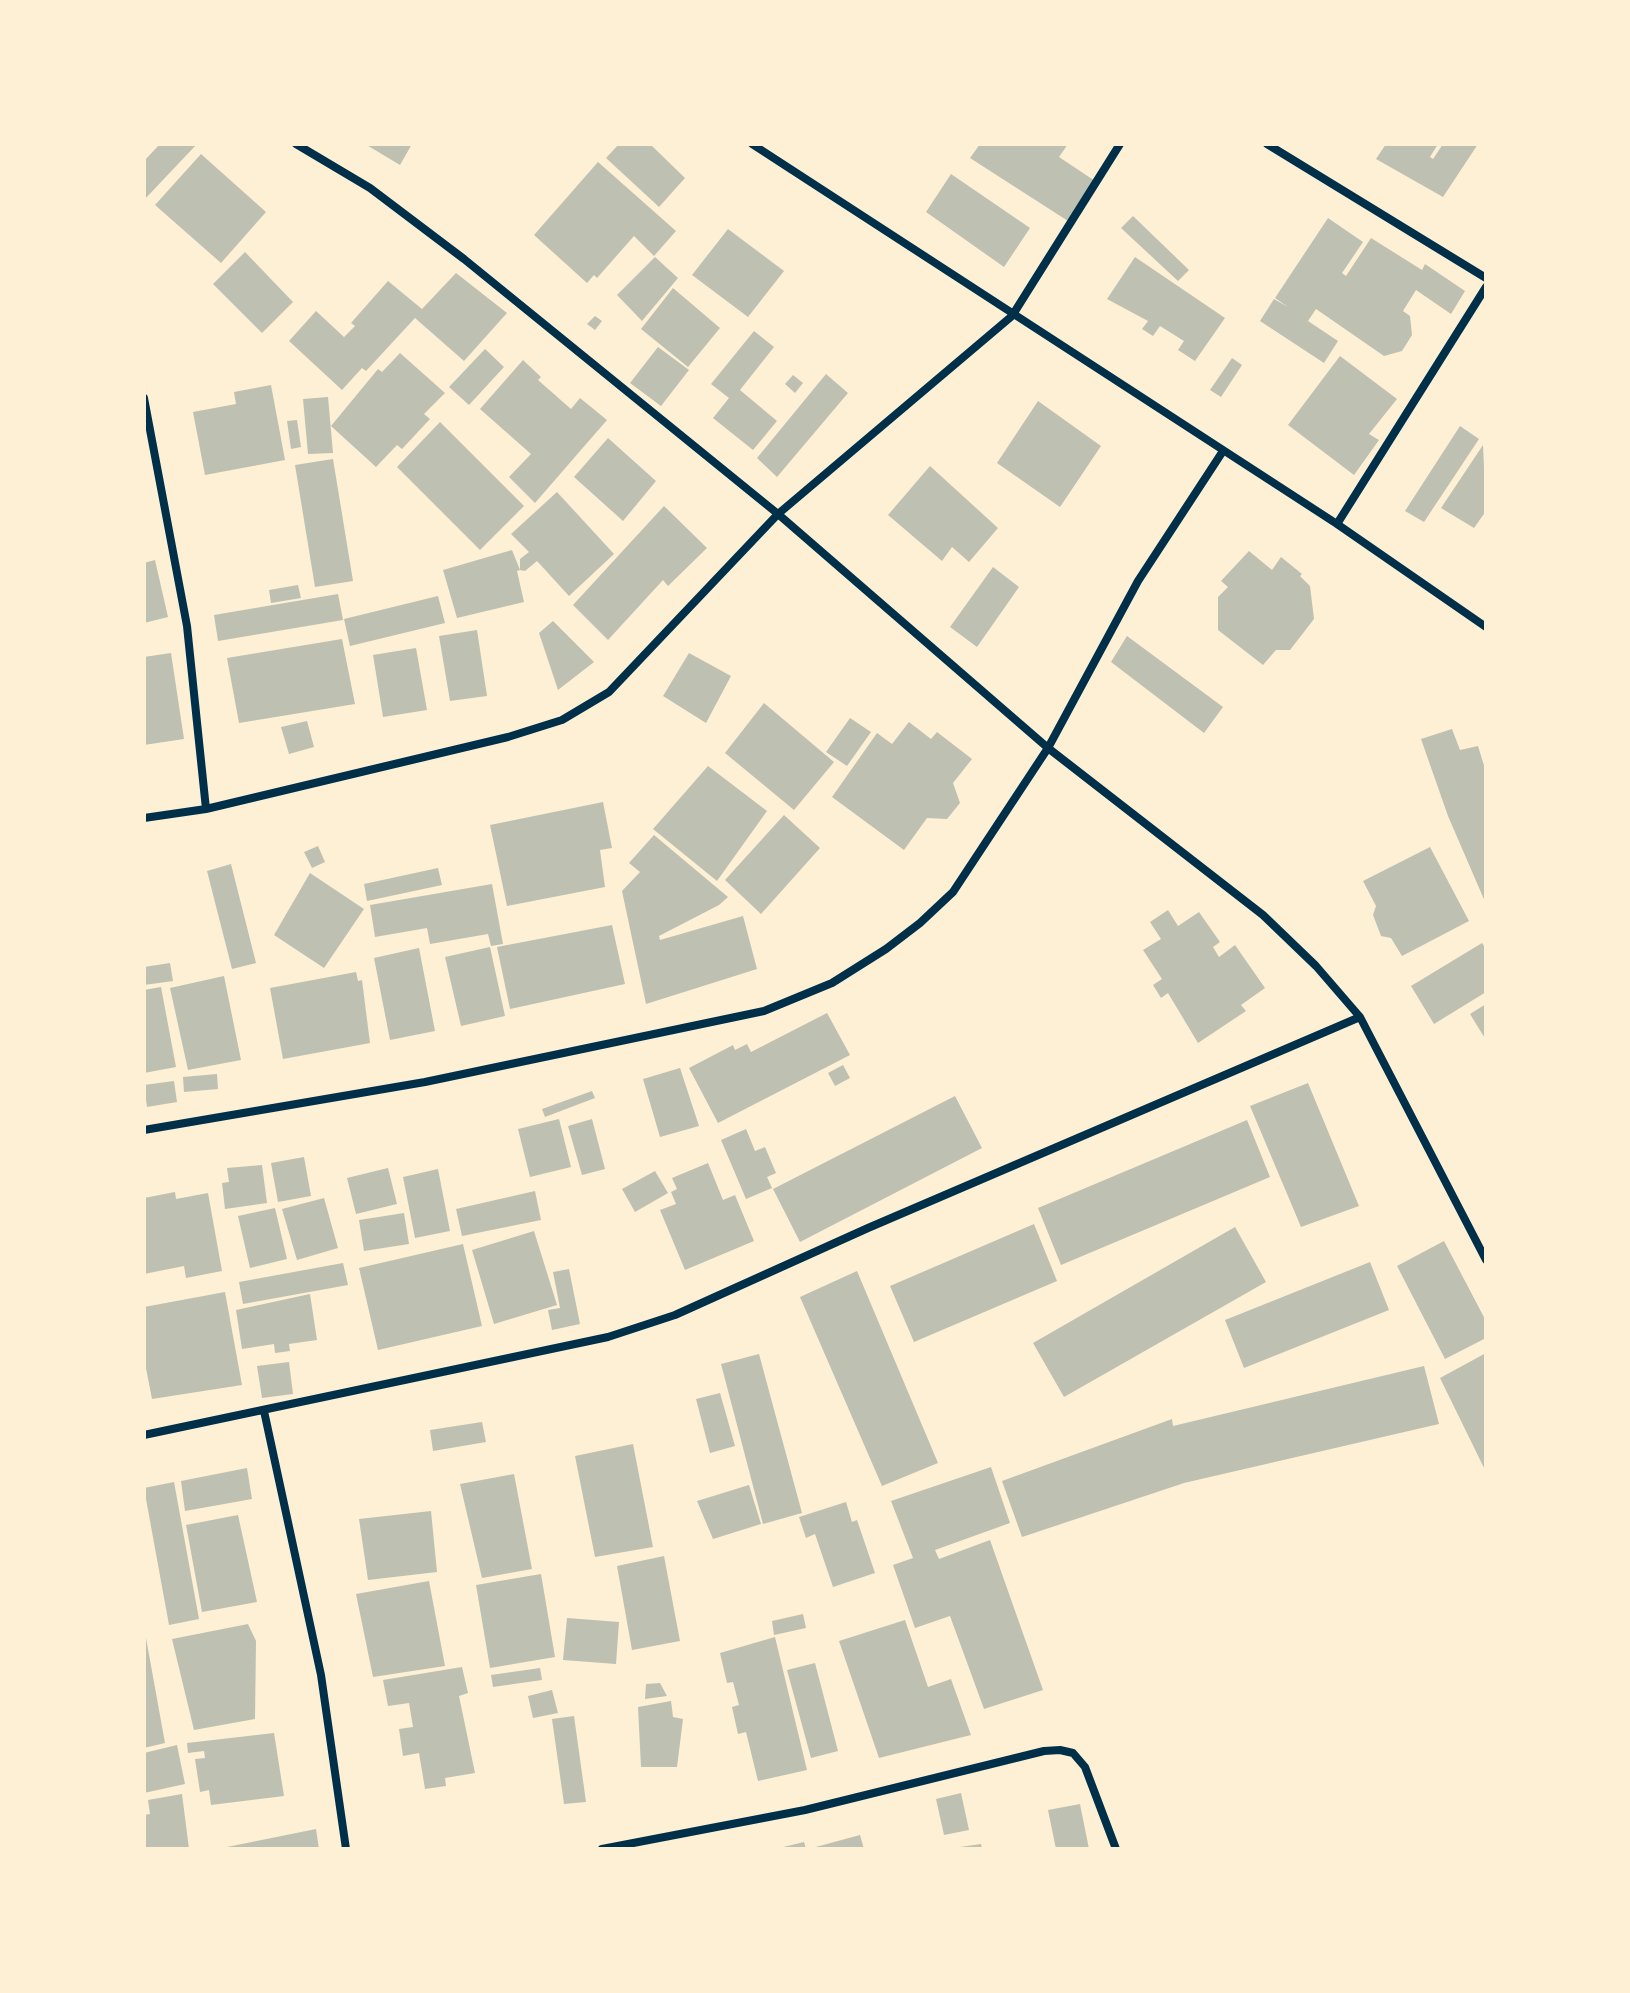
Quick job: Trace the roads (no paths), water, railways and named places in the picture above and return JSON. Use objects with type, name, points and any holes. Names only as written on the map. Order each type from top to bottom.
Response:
[{"type":"street","points":[[296,144],[370,188],[452,250],[778,514],[1048,748],[1263,915],[1316,966],[1360,1017],[1486,1260]]},
{"type":"street","points":[[752,144],[1012,316],[1337,524],[1486,627]]},
{"type":"street","points":[[144,818],[206,809],[508,737],[562,720],[609,692],[778,514],[1012,316],[1120,144]]},
{"type":"street","points":[[1267,144],[1486,278]]},
{"type":"street","points":[[1337,524],[1486,287]]},
{"type":"street","points":[[144,398],[187,626],[206,809]]},
{"type":"street","points":[[144,1130],[425,1082],[764,1011],[832,983],[920,923],[953,892],[1048,748],[1138,581],[1223,451]]},
{"type":"street","points":[[144,1435],[608,1337],[675,1315],[868,1228],[1360,1017]]},
{"type":"street","points":[[264,1411],[321,1675],[346,1849]]},
{"type":"street","points":[[602,1849],[805,1810],[1044,1751],[1060,1750],[1073,1753],[1085,1767],[1116,1849]]}]
